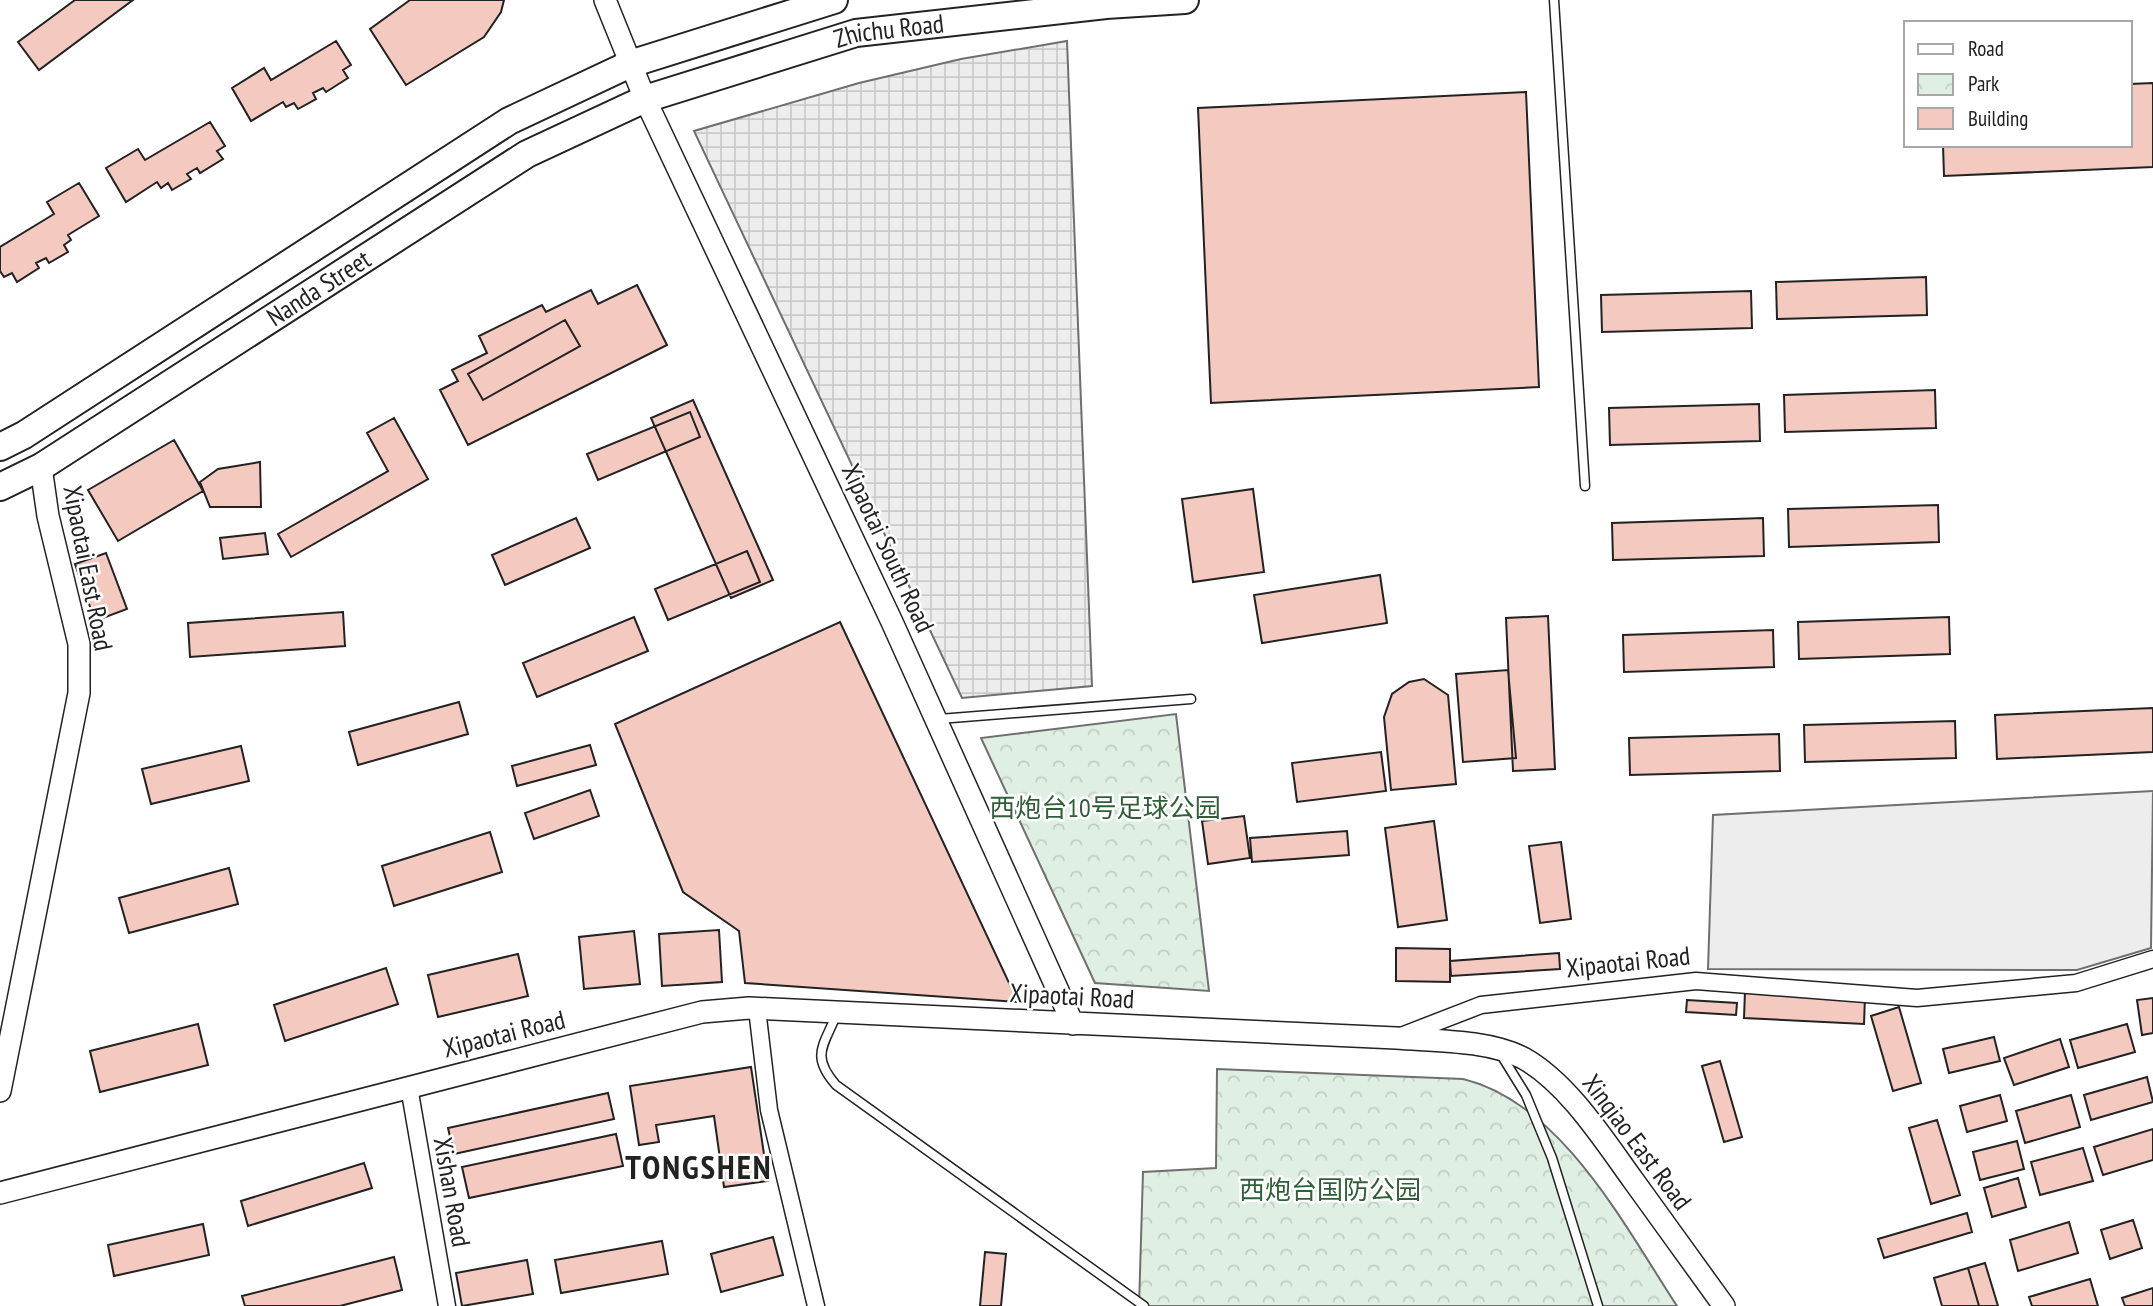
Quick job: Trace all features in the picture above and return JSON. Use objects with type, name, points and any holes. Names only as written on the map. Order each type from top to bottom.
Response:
[{"type":"main road","name":"Zhichu Road","points":[[630,64],[834,0]]},
{"type":"main road","name":"Zhichu Road","points":[[645,99],[856,33],[1106,5],[1185,0]]},
{"type":"main road","name":"Nanda Street","points":[[0,447],[24,435],[509,121],[630,64]]},
{"type":"main road","name":"Nanda Street","points":[[0,487],[41,467],[527,154],[645,99]]},
{"type":"street","points":[[605,0],[630,64]]},
{"type":"street","name":"Xipaotai South Road","points":[[630,64],[887,610],[1073,1024]]},
{"type":"street","name":"Xipaotai East Road","points":[[0,1091],[79,694],[79,644],[48,516],[41,467]]},
{"type":"street","name":"Xipaotai Road","points":[[0,1193],[702,1012],[757,1009],[1396,1038],[1481,1005],[1696,981],[1917,998],[2076,983],[2153,959]]},
{"type":"street","points":[[757,1009],[769,1110],[816,1306]]},
{"type":"street","name":"Xinqiao East Road","points":[[1396,1038],[1481,1045],[1522,1058],[1564,1090],[1596,1129],[1724,1306]]},
{"type":"street","name":"Xishan Road","points":[[409,1087],[447,1306]]},
{"type":"lane","points":[[1554,0],[1585,486]]},
{"type":"lane","points":[[936,719],[1191,699]]},
{"type":"lane","points":[[838,1013],[820,1055],[823,1070],[836,1085],[1144,1306]]},
{"type":"lane","points":[[1499,1051],[1526,1095],[1552,1158],[1598,1306]]},
{"type":"green space","name":"西炮台10号足球公园","points":[[1176,714],[1209,991],[1095,983],[981,738]]},
{"type":"green space","name":"西炮台国防公园","points":[[1217,1069],[1463,1079],[1498,1092],[1531,1113],[1561,1141],[1588,1172],[1677,1306],[1139,1306],[1143,1172],[1216,1168]]},
{"type":"shaded area","points":[[1067,41],[1092,686],[962,698],[694,131],[859,83],[961,59]]},
{"type":"shaded area","points":[[2153,791],[2151,948],[2077,970],[1708,969],[1713,815]]},
{"type":"building","points":[[75,0],[133,0],[39,70],[18,42]]},
{"type":"building","points":[[410,0],[504,0],[501,12],[484,37],[406,85],[370,29]]},
{"type":"building","points":[[336,41],[351,65],[343,70],[348,78],[326,92],[323,88],[313,93],[316,99],[298,109],[294,103],[286,107],[283,102],[251,121],[232,88],[264,68],[271,80]]},
{"type":"building","points":[[2153,83],[2153,167],[1944,176],[1943,147],[2132,147],[2132,84]]},
{"type":"building","points":[[1526,92],[1539,387],[1211,403],[1198,108]]},
{"type":"building","points":[[210,122],[225,146],[217,151],[223,159],[200,173],[197,168],[187,174],[191,179],[172,190],[168,183],[161,188],[157,182],[126,202],[106,168],[138,149],[145,160]]},
{"type":"building","points":[[79,183],[99,216],[68,235],[71,240],[64,245],[68,252],[49,263],[46,258],[36,263],[39,268],[17,282],[12,273],[4,277],[0,271],[0,247],[54,214],[47,202]]},
{"type":"building","points":[[1926,277],[1927,315],[1777,319],[1776,282]]},
{"type":"building","points":[[637,285],[667,345],[468,445],[440,390],[458,381],[452,370],[487,353],[479,336],[542,305],[546,312],[591,290],[598,304]]},
{"type":"building","points":[[1751,291],[1752,328],[1602,332],[1601,295]]},
{"type":"building","points":[[565,320],[580,346],[483,400],[468,374]]},
{"type":"building","points":[[1935,390],[1936,428],[1785,432],[1784,395]]},
{"type":"building","points":[[693,400],[773,580],[731,598],[651,418]]},
{"type":"building","points":[[1759,404],[1760,441],[1610,445],[1609,408]]},
{"type":"building","points":[[690,412],[700,437],[598,480],[587,454]]},
{"type":"building","points":[[394,418],[428,479],[291,557],[278,534],[388,471],[367,433]]},
{"type":"building","points":[[174,440],[203,491],[118,541],[88,490]]},
{"type":"building","points":[[260,462],[261,507],[210,507],[200,482],[218,469]]},
{"type":"building","points":[[1253,489],[1264,572],[1193,582],[1182,499]]},
{"type":"building","points":[[1938,505],[1939,542],[1789,547],[1788,509]]},
{"type":"building","points":[[576,518],[590,548],[505,585],[492,555]]},
{"type":"building","points":[[1763,518],[1764,556],[1613,560],[1612,523]]},
{"type":"building","points":[[265,533],[268,554],[223,559],[220,538]]},
{"type":"building","points":[[747,551],[760,582],[668,620],[655,589]]},
{"type":"building","points":[[106,553],[127,609],[95,621],[75,564]]},
{"type":"building","points":[[1380,575],[1387,623],[1262,643],[1254,595]]},
{"type":"building","points":[[343,612],[345,646],[190,657],[188,623]]},
{"type":"building","points":[[1548,616],[1555,769],[1513,771],[1506,618]]},
{"type":"building","points":[[634,617],[648,651],[537,697],[523,663]]},
{"type":"building","points":[[1949,617],[1950,654],[1799,659],[1798,622]]},
{"type":"building","points":[[840,622],[1018,1002],[745,983],[739,931],[683,892],[615,724]]},
{"type":"building","points":[[1773,630],[1774,667],[1624,672],[1623,635]]},
{"type":"building","points":[[1508,670],[1516,758],[1463,762],[1456,674]]},
{"type":"building","points":[[1424,679],[1448,695],[1456,784],[1391,790],[1384,717],[1392,694],[1409,682]]},
{"type":"building","points":[[459,702],[468,734],[358,765],[349,732]]},
{"type":"building","points":[[2153,708],[2153,752],[1997,759],[1995,715]]},
{"type":"building","points":[[1955,721],[1956,758],[1805,762],[1804,725]]},
{"type":"building","points":[[1779,734],[1780,771],[1630,775],[1629,738]]},
{"type":"building","points":[[590,745],[596,765],[517,786],[512,766]]},
{"type":"building","points":[[241,746],[249,781],[151,804],[142,769]]},
{"type":"building","points":[[1381,752],[1386,791],[1297,802],[1292,763]]},
{"type":"building","points":[[590,790],[599,816],[534,839],[525,813]]},
{"type":"building","points":[[1244,816],[1250,858],[1208,864],[1202,821]]},
{"type":"building","points":[[1434,821],[1447,920],[1398,927],[1385,828]]},
{"type":"building","points":[[1347,831],[1349,855],[1252,862],[1250,838]]},
{"type":"building","points":[[490,832],[502,872],[394,906],[382,866]]},
{"type":"building","points":[[1561,842],[1571,919],[1540,923],[1529,846]]},
{"type":"building","points":[[229,868],[238,904],[129,933],[119,898]]},
{"type":"building","points":[[719,930],[722,982],[662,986],[659,934]]},
{"type":"building","points":[[634,931],[640,984],[584,989],[579,937]]},
{"type":"building","points":[[1396,948],[1450,949],[1450,982],[1396,981]]},
{"type":"building","points":[[1559,953],[1560,969],[1451,976],[1450,961]]},
{"type":"building","points":[[518,954],[528,996],[438,1017],[428,975]]},
{"type":"building","points":[[386,968],[398,1004],[285,1041],[274,1005]]},
{"type":"building","points":[[1745,991],[1865,997],[1864,1024],[1744,1018]]},
{"type":"building","points":[[2153,998],[2153,1033],[2142,1035],[2137,1000]]},
{"type":"building","points":[[1687,1000],[1737,1003],[1736,1015],[1686,1012]]},
{"type":"building","points":[[1899,1007],[1921,1083],[1893,1091],[1871,1016]]},
{"type":"building","points":[[198,1024],[208,1065],[100,1092],[90,1051]]},
{"type":"building","points":[[2127,1024],[2135,1052],[2078,1068],[2070,1040]]},
{"type":"building","points":[[1994,1037],[2000,1061],[1949,1073],[1943,1049]]},
{"type":"building","points":[[2060,1039],[2069,1067],[2014,1085],[2004,1058]]},
{"type":"building","points":[[1720,1061],[1742,1137],[1724,1142],[1702,1066]]},
{"type":"building","points":[[751,1067],[768,1181],[724,1187],[714,1116],[656,1125],[659,1142],[639,1145],[630,1086]]},
{"type":"building","points":[[2147,1077],[2153,1102],[2091,1120],[2084,1095]]},
{"type":"building","points":[[608,1093],[614,1119],[454,1154],[448,1128]]},
{"type":"building","points":[[2000,1095],[2007,1121],[1967,1132],[1960,1106]]},
{"type":"building","points":[[2071,1095],[2080,1127],[2025,1143],[2016,1111]]},
{"type":"building","points":[[1937,1120],[1960,1195],[1931,1204],[1909,1128]]},
{"type":"building","points":[[2153,1129],[2153,1160],[2103,1175],[2094,1147]]},
{"type":"building","points":[[616,1134],[623,1166],[469,1198],[462,1167]]},
{"type":"building","points":[[2017,1141],[2024,1169],[1980,1180],[1973,1152]]},
{"type":"building","points":[[2083,1148],[2093,1181],[2040,1195],[2031,1162]]},
{"type":"building","points":[[364,1163],[372,1188],[248,1226],[241,1201]]},
{"type":"building","points":[[2018,1178],[2026,1207],[1992,1217],[1984,1188]]},
{"type":"building","points":[[1967,1213],[1972,1232],[1884,1258],[1878,1239]]},
{"type":"building","points":[[2133,1220],[2142,1248],[2110,1259],[2101,1230]]},
{"type":"building","points":[[2069,1222],[2078,1253],[2018,1271],[2010,1240]]},
{"type":"building","points":[[203,1224],[209,1255],[114,1276],[108,1245]]},
{"type":"building","points":[[773,1237],[783,1275],[721,1292],[711,1254]]},
{"type":"building","points":[[662,1241],[668,1274],[561,1293],[555,1260]]},
{"type":"building","points":[[985,1252],[1006,1254],[1001,1306],[980,1306]]},
{"type":"building","points":[[394,1257],[402,1290],[340,1306],[245,1306],[242,1296]]},
{"type":"building","points":[[527,1260],[533,1294],[462,1306],[456,1273]]},
{"type":"building","points":[[1985,1263],[1998,1306],[1979,1306],[1968,1268]]},
{"type":"building","points":[[1968,1268],[1979,1306],[1942,1306],[1934,1278]]},
{"type":"building","points":[[2090,1279],[2098,1306],[2032,1306],[2029,1297]]},
{"type":"building","points":[[2153,1288],[2153,1306],[2125,1306],[2122,1298]]},
{"type":"district","name":"TONGSHEN","points":[[699,1167]]}]
